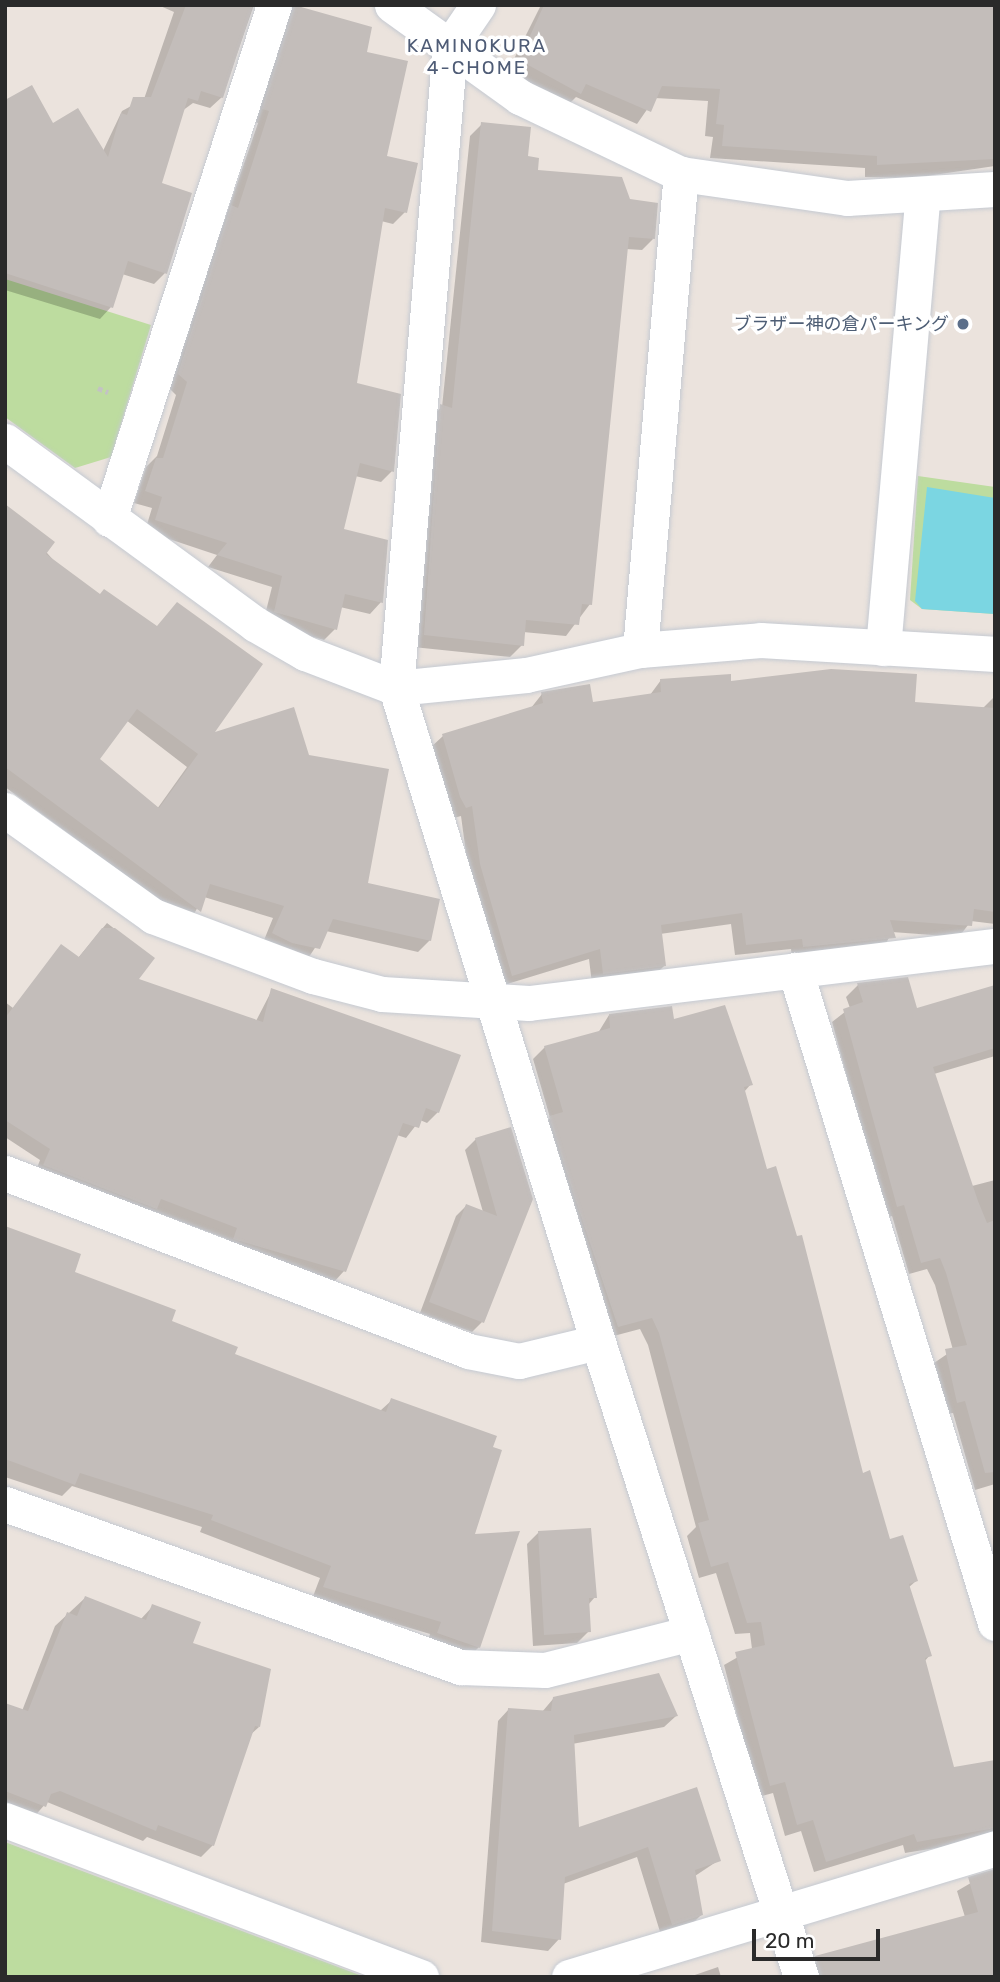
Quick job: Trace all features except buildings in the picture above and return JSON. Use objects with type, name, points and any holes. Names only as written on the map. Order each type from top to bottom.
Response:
[{"type":"street","points":[[109,519],[274,5]]},
{"type":"street","points":[[393,5],[520,97],[681,174],[847,198],[923,195],[995,188]]},
{"type":"street","points":[[478,5],[450,46],[396,688],[598,1342],[802,1977]]},
{"type":"street","points":[[640,650],[681,174]]},
{"type":"street","points":[[883,648],[923,195]]},
{"type":"street","points":[[5,441],[255,624],[304,653],[396,688],[526,675],[640,650],[761,640],[995,654]]},
{"type":"street","points":[[5,810],[153,916],[313,976],[382,994],[529,1003],[995,946]]},
{"type":"street","points":[[795,970],[995,1623]]},
{"type":"street","points":[[5,1172],[468,1351],[519,1361],[598,1342]]},
{"type":"street","points":[[5,1504],[461,1667],[545,1670],[691,1633]]},
{"type":"street","points":[[5,1820],[421,1977]]},
{"type":"street","points":[[569,1977],[995,1848]]},
{"type":"green space","points":[[5,279],[151,325],[111,457],[75,468],[5,417]]},
{"type":"green space","points":[[918,476],[995,487],[995,614],[922,609],[910,600]]},
{"type":"green space","points":[[5,1842],[365,1977],[5,1977]]},
{"type":"water","points":[[927,487],[995,498],[995,614],[922,609],[915,601]]},
{"type":"place","name":"ブラザー神の倉パーキング","points":[[963,324]]},
{"type":"district","name":"KAMINOKURA 4-CHOME","points":[[477,57]]}]
